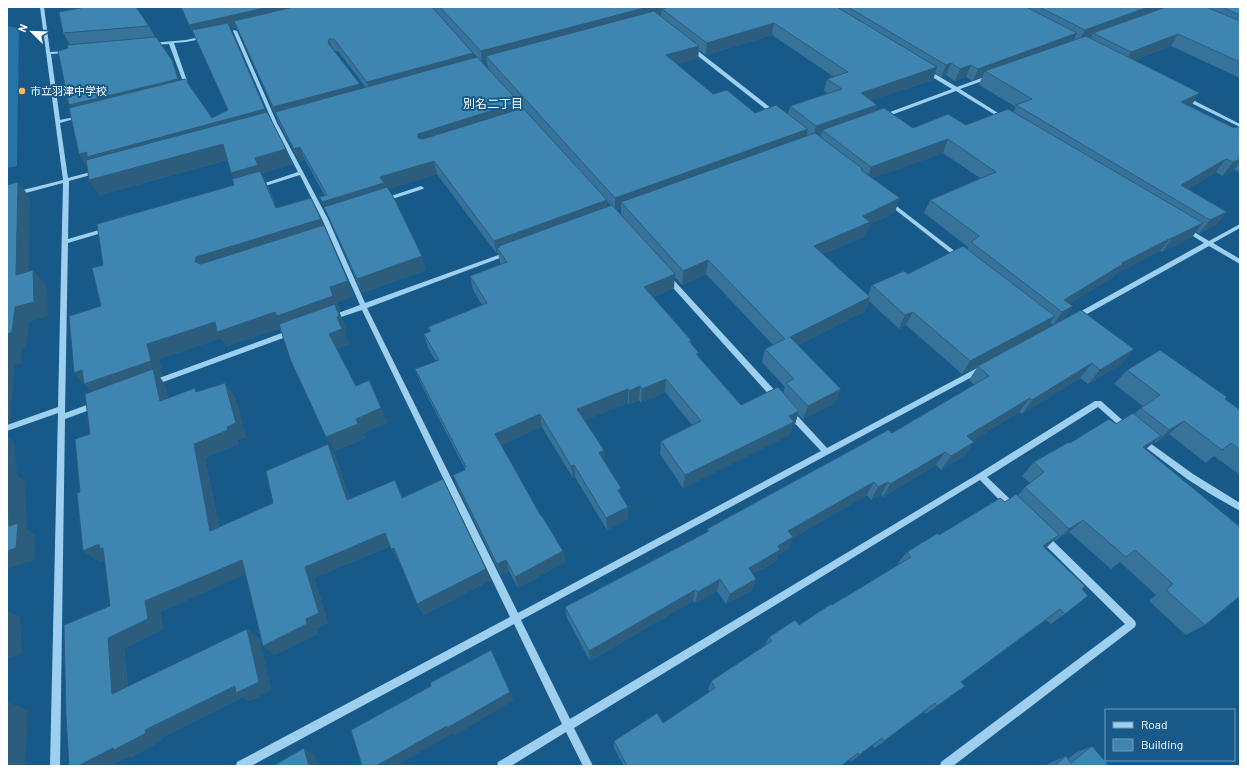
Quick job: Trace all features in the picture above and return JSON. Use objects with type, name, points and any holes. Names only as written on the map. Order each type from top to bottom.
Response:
[{"type":"street","points":[[42,7],[66,181],[55,766]]},
{"type":"street","points":[[242,29],[231,32],[275,123],[325,219],[364,306],[588,766]]},
{"type":"street","points":[[148,44],[207,36]]},
{"type":"street","points":[[171,42],[188,90],[180,92]]},
{"type":"street","points":[[686,44],[780,118]]},
{"type":"street","points":[[48,53],[71,51]]},
{"type":"street","points":[[923,69],[1011,123]]},
{"type":"street","points":[[877,119],[992,76]]},
{"type":"street","points":[[1177,94],[1240,126]]},
{"type":"street","points":[[57,122],[88,115]]},
{"type":"street","points":[[268,125],[282,121]]},
{"type":"street","points":[[7,196],[103,171]]},
{"type":"street","points":[[255,187],[301,174]]},
{"type":"street","points":[[376,202],[421,188]]},
{"type":"street","points":[[886,200],[966,262]]},
{"type":"street","points":[[325,219],[332,216]]},
{"type":"street","points":[[1067,322],[1240,226]]},
{"type":"street","points":[[1181,227],[1240,262]]},
{"type":"street","points":[[64,242],[110,229]]},
{"type":"street","points":[[325,238],[332,236]]},
{"type":"street","points":[[327,320],[510,252]]},
{"type":"street","points":[[666,274],[778,399]]},
{"type":"street","points":[[150,385],[297,330]]},
{"type":"street","points":[[241,766],[984,367]]},
{"type":"street","points":[[7,428],[106,401]]},
{"type":"street","points":[[502,766],[981,476],[1098,403],[1179,470],[1208,490],[1240,507]]},
{"type":"street","points":[[783,405],[826,452]]},
{"type":"street","points":[[981,476],[1020,515]]},
{"type":"street","points":[[945,766],[1132,624],[1037,531]]},
{"type":"shaded area","points":[[7,26],[19,28],[17,166],[7,168]]},
{"type":"building","points":[[85,7],[136,7],[149,26],[63,33],[59,12]]},
{"type":"building","points":[[181,7],[269,7],[189,25]]},
{"type":"building","points":[[293,7],[432,7],[473,53],[367,82],[334,39],[329,39],[328,43],[360,84],[273,107],[234,21]]},
{"type":"building","points":[[440,7],[648,7],[481,51]]},
{"type":"building","points":[[669,7],[837,7],[937,67],[861,93],[877,105],[816,126],[790,106],[842,89],[827,79],[848,72],[774,23],[707,43],[662,9]]},
{"type":"building","points":[[848,7],[1026,7],[1077,33],[978,69],[971,65],[960,69],[951,63],[946,65]]},
{"type":"building","points":[[1039,7],[1148,7],[1085,30]]},
{"type":"building","points":[[1166,7],[1206,7],[1240,21],[1240,62],[1178,34],[1131,52],[1093,33]]},
{"type":"building","points":[[1222,7],[1240,7],[1240,15]]},
{"type":"building","points":[[654,11],[699,46],[666,55],[713,94],[727,90],[755,113],[776,105],[808,129],[615,198],[486,56]]},
{"type":"building","points":[[228,23],[265,109],[87,157],[87,152],[79,154],[69,108],[185,79],[212,118],[228,110],[192,30]]},
{"type":"building","points":[[1086,36],[1200,93],[1181,102],[1234,128],[1240,126],[1240,159],[1233,162],[1226,159],[1181,185],[1227,212],[1210,220],[1016,105],[1032,99],[985,71]]},
{"type":"building","points":[[156,37],[172,60],[178,79],[69,105],[58,51],[68,48],[67,45]]},
{"type":"building","points":[[477,57],[519,102],[418,134],[418,138],[423,139],[523,108],[607,200],[494,241],[434,161],[380,177],[384,183],[322,202],[320,197],[327,195],[300,147],[294,149],[275,112]]},
{"type":"building","points":[[884,108],[913,128],[948,114],[966,125],[1008,109],[1203,223],[1122,263],[1123,264],[1064,300],[1073,306],[1062,312],[971,242],[979,236],[930,200],[996,172],[948,139],[871,167],[822,130]]},
{"type":"building","points":[[267,112],[286,149],[255,158],[258,165],[231,173],[223,144],[89,180],[86,160]]},
{"type":"building","points":[[815,133],[863,169],[861,170],[900,198],[863,216],[870,222],[814,246],[870,297],[790,337],[841,389],[808,406],[786,383],[794,379],[765,349],[785,339],[708,260],[683,271],[621,202]]},
{"type":"building","points":[[260,171],[276,208],[311,198],[321,219],[196,257],[195,262],[201,264],[324,225],[348,281],[330,287],[333,296],[277,316],[275,312],[217,332],[215,322],[147,344],[151,361],[84,384],[82,370],[74,373],[69,316],[101,306],[92,268],[103,265],[97,224],[234,185],[232,179]]},
{"type":"building","points":[[18,182],[16,275],[33,270],[34,302],[15,307],[12,332],[7,334],[7,185]]},
{"type":"building","points":[[387,187],[394,198],[422,256],[357,279],[324,207]]},
{"type":"building","points":[[612,205],[675,274],[644,287],[691,340],[689,341],[699,353],[696,354],[741,405],[778,387],[799,411],[789,416],[794,422],[685,475],[661,441],[701,421],[666,379],[642,389],[640,386],[629,391],[628,389],[577,409],[604,450],[599,453],[621,488],[618,490],[628,507],[606,518],[574,465],[571,466],[540,414],[495,434],[541,516],[563,551],[515,577],[506,560],[497,564],[453,475],[465,470],[464,468],[466,467],[415,369],[439,360],[424,334],[431,331],[428,327],[487,303],[470,276],[507,262],[497,248],[500,247],[499,246]]},
{"type":"building","points":[[963,246],[1055,316],[970,361],[913,312],[905,315],[872,285],[904,271],[908,274]]},
{"type":"building","points":[[335,304],[339,316],[337,317],[342,329],[329,334],[356,386],[369,380],[381,408],[356,419],[358,424],[326,437],[290,359],[279,324]]},
{"type":"building","points":[[1081,310],[1134,349],[1100,370],[1092,363],[1032,400],[1030,398],[967,436],[974,442],[951,456],[945,452],[890,484],[888,482],[878,487],[874,482],[788,531],[793,537],[778,546],[780,550],[749,568],[756,579],[730,594],[720,579],[698,592],[695,590],[589,651],[565,607],[709,531],[707,529],[888,430],[892,433],[989,376],[978,366]]},
{"type":"building","points":[[1160,350],[1227,397],[1225,399],[1240,410],[1240,450],[1231,443],[1222,450],[1184,421],[1169,430],[1141,408],[1160,395],[1127,370]]},
{"type":"building","points":[[153,369],[160,401],[195,388],[196,392],[225,383],[236,423],[227,427],[228,430],[194,444],[210,531],[273,503],[266,471],[328,444],[347,500],[395,480],[402,498],[443,479],[486,569],[417,604],[394,548],[391,549],[385,533],[305,567],[319,613],[306,619],[307,624],[263,646],[242,560],[145,601],[148,619],[108,638],[112,694],[247,629],[259,682],[236,693],[235,686],[145,730],[146,733],[114,750],[113,748],[78,766],[69,766],[66,716],[64,625],[110,606],[103,548],[100,549],[99,544],[83,551],[77,493],[80,492],[75,439],[90,434],[85,394]]},
{"type":"building","points":[[1133,413],[1161,436],[1143,447],[1240,527],[1240,596],[1205,625],[1166,590],[1173,584],[1135,550],[1126,557],[1083,520],[1069,529],[1025,487],[1044,472],[1034,462],[1069,442],[1070,443],[1109,419],[1116,424]]},
{"type":"building","points":[[7,468],[9,526],[18,523],[16,548],[7,551]]},
{"type":"building","points":[[1016,494],[1059,535],[1043,546],[1085,586],[1082,589],[1088,596],[1065,614],[1060,609],[961,682],[965,686],[937,706],[935,703],[884,741],[882,738],[841,766],[627,766],[614,741],[657,713],[663,723],[715,688],[711,681],[772,641],[769,637],[795,620],[799,625],[831,604],[832,605],[911,557],[907,552],[938,533],[939,535],[1000,498],[1005,502]]},
{"type":"building","points":[[491,650],[510,692],[376,766],[362,766],[351,730],[431,686],[430,683]]},
{"type":"building","points":[[1092,746],[1109,766],[1054,766],[1066,756],[1071,763]]},
{"type":"building","points":[[304,748],[309,766],[273,766]]},
{"type":"place","name":"市立羽津中学校","points":[[22,91]]},
{"type":"district","name":"別名二丁目","points":[[493,104]]}]
